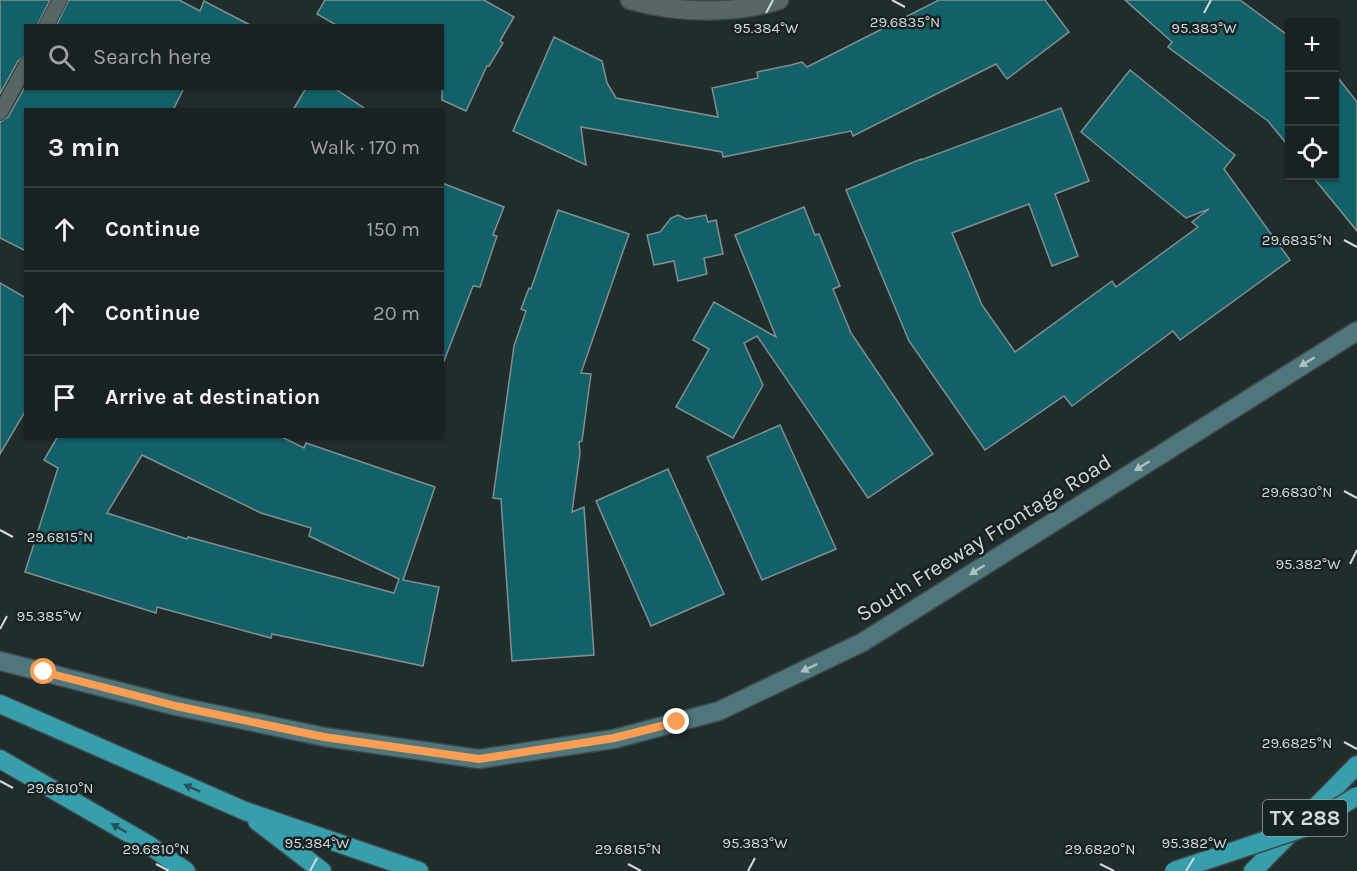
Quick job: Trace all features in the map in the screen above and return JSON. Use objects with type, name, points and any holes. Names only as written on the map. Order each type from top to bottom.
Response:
[{"type":"highway","points":[[0,704],[245,811],[419,871]]},
{"type":"highway","points":[[0,759],[149,845],[186,871]]},
{"type":"highway","name":"TX 288","points":[[1253,871],[1357,765]]},
{"type":"highway","points":[[1174,871],[1306,827],[1357,796]]},
{"type":"highway","points":[[245,811],[322,871]]},
{"type":"main road","name":"South Freeway Frontage Road","points":[[0,661],[199,711],[324,737],[479,759],[614,738],[719,711],[863,642],[1357,331]]},
{"type":"street","points":[[630,0],[693,11],[734,8],[779,0]]},
{"type":"lane","points":[[47,24],[60,0]]},
{"type":"lane","points":[[0,113],[24,69]]},
{"type":"building","points":[[0,0],[50,0],[38,24],[24,24],[24,57],[18,61],[0,94]]},
{"type":"building","points":[[69,0],[179,0],[200,11],[204,1],[248,24],[57,24]]},
{"type":"building","points":[[325,0],[484,0],[514,17],[500,41],[503,43],[487,66],[466,111],[442,100],[444,24],[334,24],[317,14]]},
{"type":"building","points":[[939,0],[1045,0],[1069,32],[1007,79],[996,64],[853,136],[851,131],[723,157],[722,152],[581,127],[586,165],[513,131],[554,37],[602,61],[607,83],[616,98],[718,117],[712,88],[758,78],[757,72],[802,62],[807,67]]},
{"type":"building","points":[[1125,0],[1240,0],[1285,33],[1285,142],[1268,121],[1168,47],[1172,42]]},
{"type":"building","points":[[1130,70],[1235,155],[1224,169],[1290,260],[1180,340],[1173,331],[1072,406],[1064,396],[985,450],[909,341],[846,190],[921,159],[1061,108],[1089,181],[1055,194],[1078,256],[1052,266],[1029,204],[952,233],[982,305],[1015,352],[1112,281],[1116,287],[1198,227],[1192,222],[1209,209],[1186,218],[1081,132]]},
{"type":"building","points":[[1339,79],[1357,102],[1357,231],[1315,180],[1339,180]]},
{"type":"building","points":[[24,89],[183,90],[174,108],[24,108],[24,250],[0,238],[0,122],[8,117]]},
{"type":"building","points":[[305,90],[337,90],[364,108],[294,108]]},
{"type":"building","points":[[444,184],[504,207],[493,235],[497,236],[480,287],[473,286],[444,361]]},
{"type":"building","points":[[804,207],[815,235],[819,234],[840,286],[833,289],[851,333],[933,454],[868,498],[757,336],[744,343],[763,385],[733,438],[676,407],[709,349],[693,340],[714,302],[776,337],[735,235]]},
{"type":"building","points":[[558,210],[629,234],[581,373],[591,374],[582,441],[579,442],[580,453],[572,512],[584,507],[594,655],[512,661],[501,499],[493,498],[514,346],[526,311],[521,309],[529,288],[531,289]]},
{"type":"building","points":[[678,215],[686,219],[706,215],[708,222],[716,220],[723,254],[704,258],[707,274],[678,281],[674,261],[654,265],[647,235],[660,232],[671,218]]},
{"type":"building","points":[[0,283],[24,297],[24,413],[0,454]]},
{"type":"building","points":[[780,425],[836,549],[762,580],[707,457]]},
{"type":"building","points":[[57,438],[284,438],[304,448],[306,443],[435,487],[403,580],[439,587],[423,666],[272,634],[271,638],[157,607],[156,613],[25,572],[58,468],[44,460]],"holes":[[[142,455],[261,513],[311,528],[309,536],[399,579],[394,593],[188,537],[187,539],[107,513]]]},
{"type":"building","points":[[668,469],[724,594],[651,626],[596,501]]},
{"type":"route","points":[[44,672],[176,706],[324,737],[479,759],[614,738],[677,722]]}]
